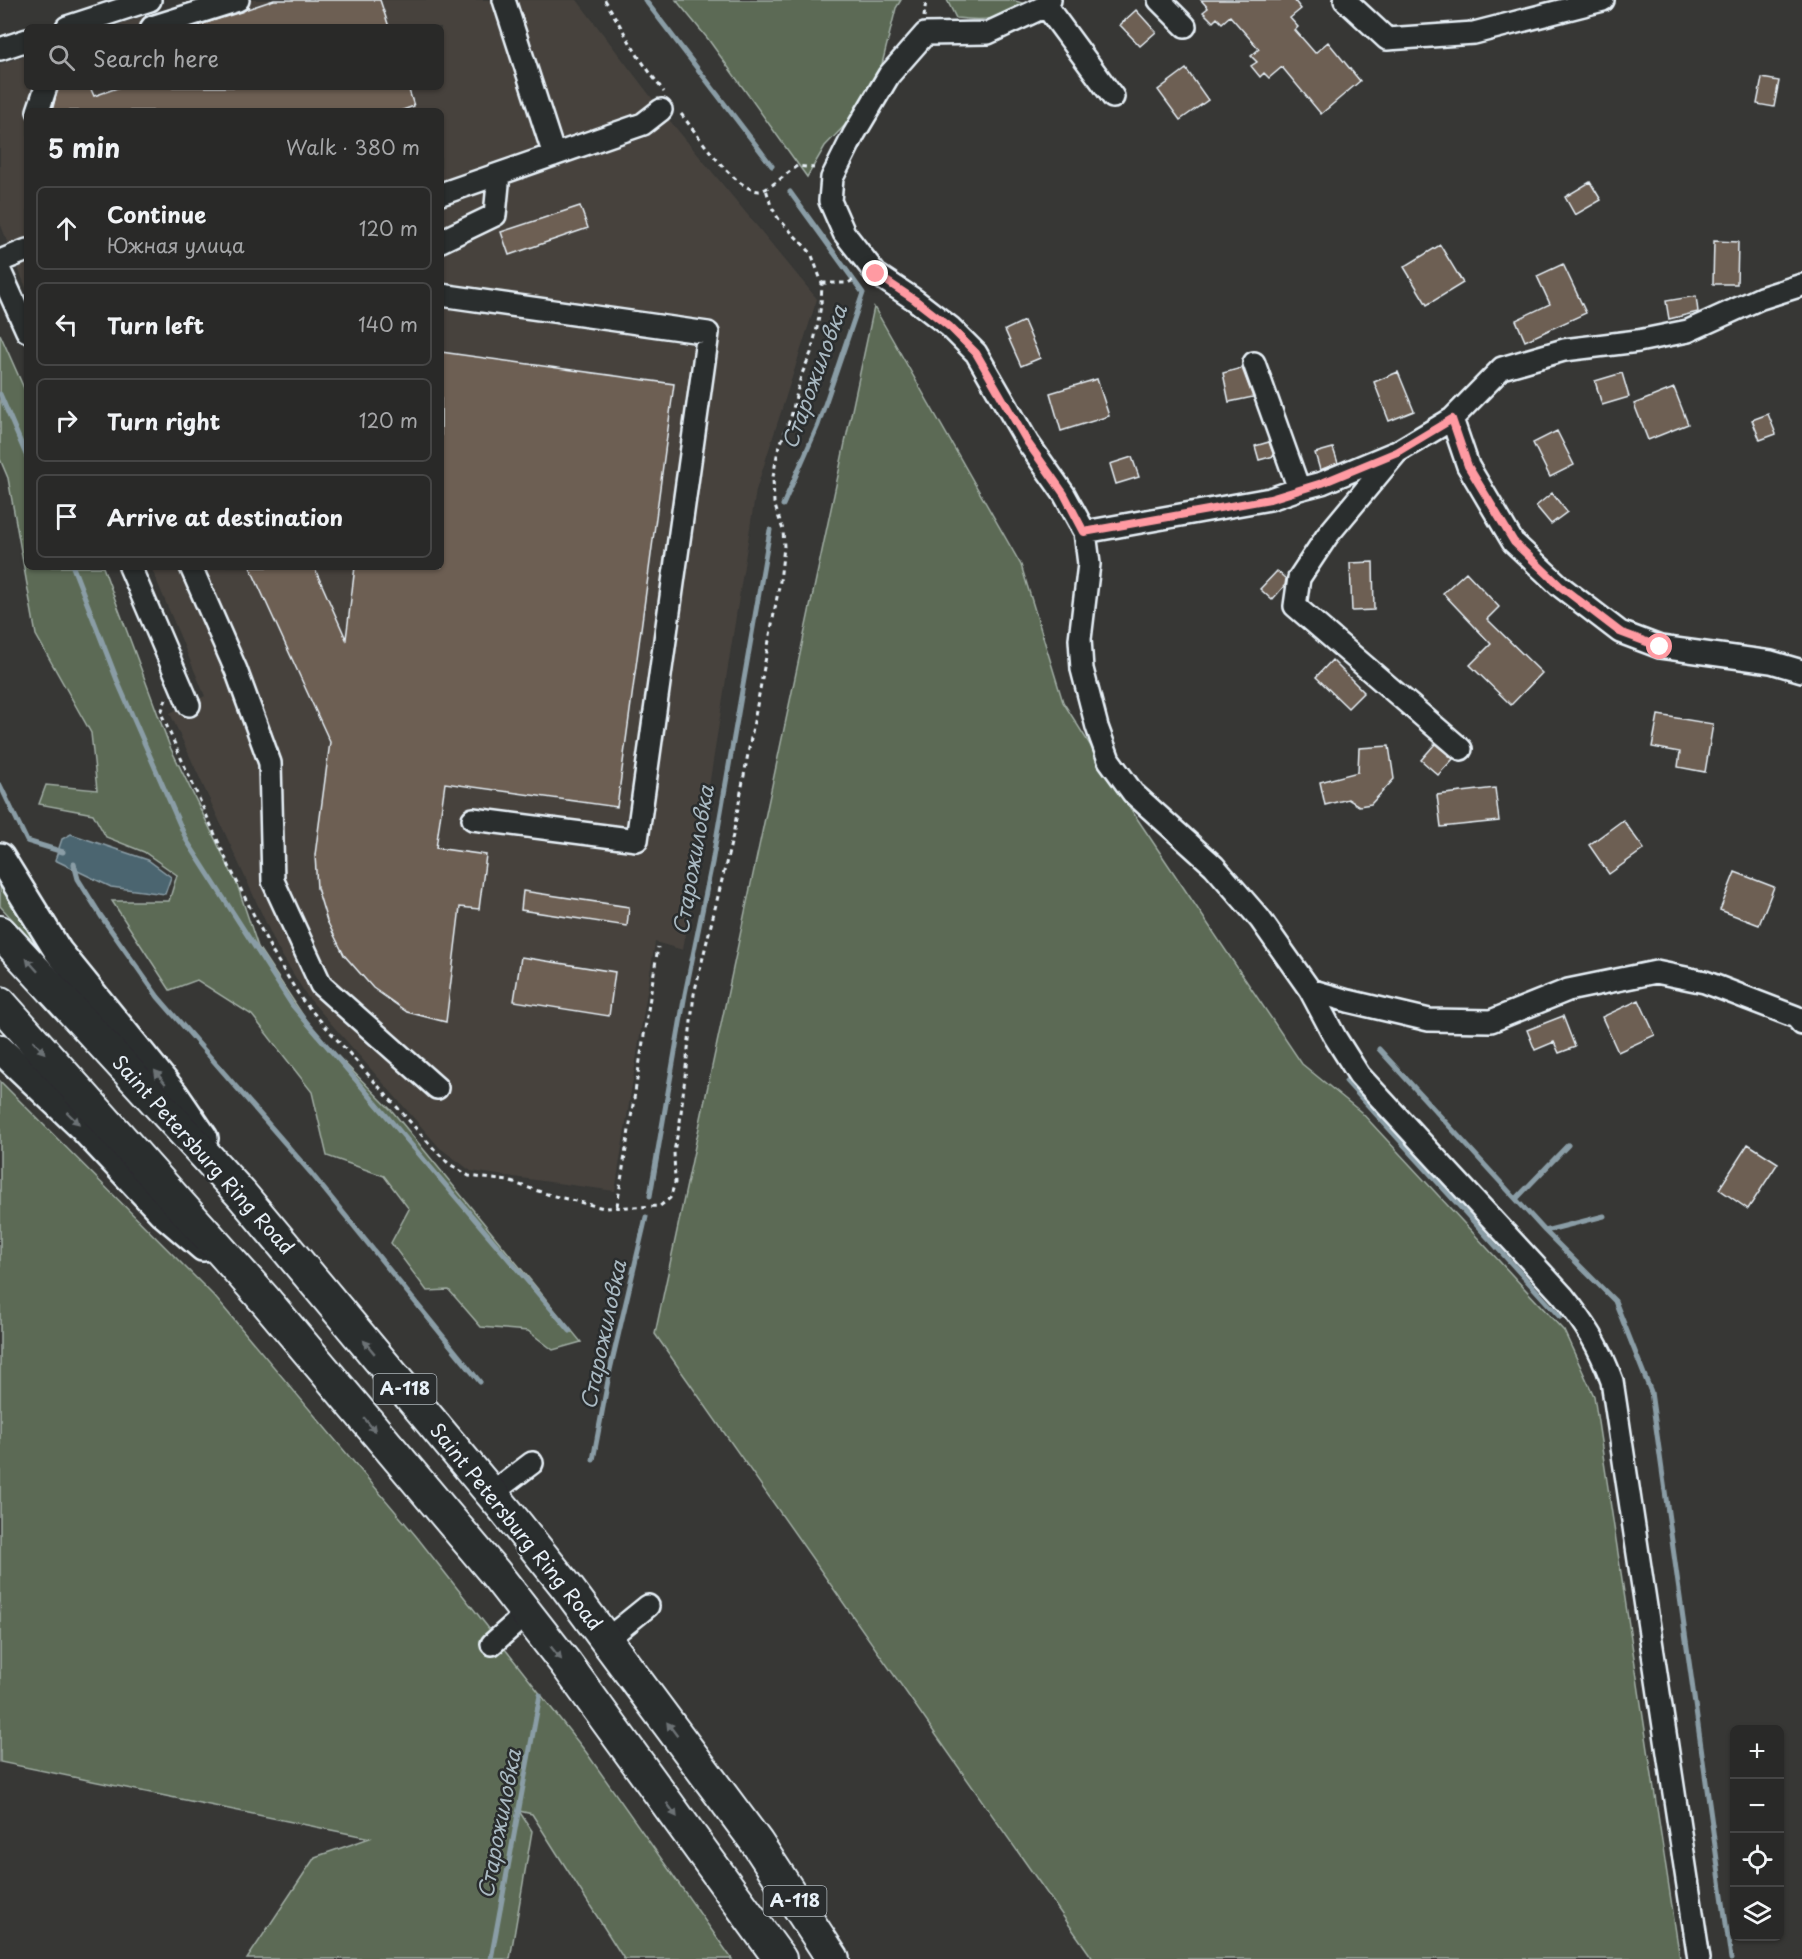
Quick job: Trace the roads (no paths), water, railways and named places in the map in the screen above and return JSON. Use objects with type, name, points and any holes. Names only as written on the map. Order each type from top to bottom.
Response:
[{"type":"highway","name":"Saint Petersburg Ring Road","points":[[0,932],[241,1194],[492,1494],[561,1580],[756,1843],[833,1959]]},
{"type":"highway","name":"А-118","points":[[0,1003],[265,1300],[495,1573],[580,1683],[780,1959]]},
{"type":"main road","points":[[0,857],[58,951],[174,1094],[241,1194]]},
{"type":"main road","points":[[0,1049],[82,1128],[162,1212],[265,1300]]},
{"type":"street","points":[[76,24],[150,0]]},
{"type":"street","points":[[162,24],[238,0]]},
{"type":"street","points":[[504,0],[554,155]]},
{"type":"street","points":[[1159,0],[1185,26]]},
{"type":"street","points":[[1345,0],[1387,39],[1474,33],[1603,0]]},
{"type":"street","points":[[1113,97],[1048,3],[988,33],[925,34],[889,75],[854,134],[832,178],[830,201],[844,233],[876,274],[950,327],[976,353],[1028,443],[1064,494],[1084,532],[1089,564],[1080,639],[1082,669],[1097,726],[1109,760],[1133,793],[1214,866],[1260,919],[1310,990],[1335,1037],[1359,1075],[1563,1296],[1590,1331],[1603,1354],[1612,1381],[1699,1959]]},
{"type":"street","points":[[0,49],[24,41]]},
{"type":"street","points":[[39,108],[45,90]]},
{"type":"street","points":[[444,193],[643,124],[670,107]]},
{"type":"street","points":[[444,240],[495,215],[499,174]]},
{"type":"street","points":[[0,261],[24,251]]},
{"type":"street","points":[[0,271],[24,324]]},
{"type":"street","points":[[1084,532],[1270,499],[1322,483],[1397,452],[1452,419],[1502,368],[1564,350],[1688,331],[1761,298],[1802,285]]},
{"type":"street","points":[[444,295],[708,333],[637,840],[473,819]]},
{"type":"street","points":[[1254,363],[1299,489]]},
{"type":"street","points":[[1452,419],[1468,466],[1514,542],[1560,586],[1620,632],[1660,647],[1772,662],[1802,671]]},
{"type":"street","points":[[1397,452],[1327,536],[1299,578],[1295,606],[1461,749]]},
{"type":"street","points":[[131,570],[189,705]]},
{"type":"street","points":[[191,570],[236,670],[270,763],[273,881],[321,985],[437,1088]]},
{"type":"street","points":[[1310,990],[1429,1020],[1491,1021],[1568,990],[1656,972],[1705,982],[1796,1017],[1802,1023]]},
{"type":"street","points":[[492,1494],[532,1463]]},
{"type":"street","points":[[606,1640],[648,1606]]},
{"type":"street","points":[[492,1644],[526,1614]]},
{"type":"street","points":[[756,1843],[850,1959]]},
{"type":"water","points":[[71,834],[148,860],[171,877],[165,894],[111,887],[55,860],[62,839]]},
{"type":"waterway","points":[[645,0],[772,166]]},
{"type":"waterway","name":"Старожиловка","points":[[783,505],[818,425],[863,293],[790,192]]},
{"type":"waterway","points":[[0,394],[24,450]]},
{"type":"waterway","name":"Старожиловка","points":[[650,1196],[685,994],[712,863],[770,530]]},
{"type":"waterway","points":[[74,570],[119,685],[187,841],[292,1005],[570,1331]]},
{"type":"waterway","points":[[0,785],[27,841],[63,852]]},
{"type":"waterway","points":[[74,864],[78,879],[101,916],[158,997],[311,1173],[480,1382]]},
{"type":"waterway","points":[[1379,1049],[1545,1231],[1615,1301],[1651,1392],[1731,1959]]},
{"type":"waterway","points":[[1346,1081],[1560,1317]]},
{"type":"waterway","points":[[1516,1199],[1568,1145]]},
{"type":"waterway","points":[[1545,1231],[1604,1216]]},
{"type":"waterway","name":"Старожиловка","points":[[593,1460],[610,1370],[646,1217]]},
{"type":"waterway","name":"Старожиловка","points":[[491,1959],[540,1695]]}]
